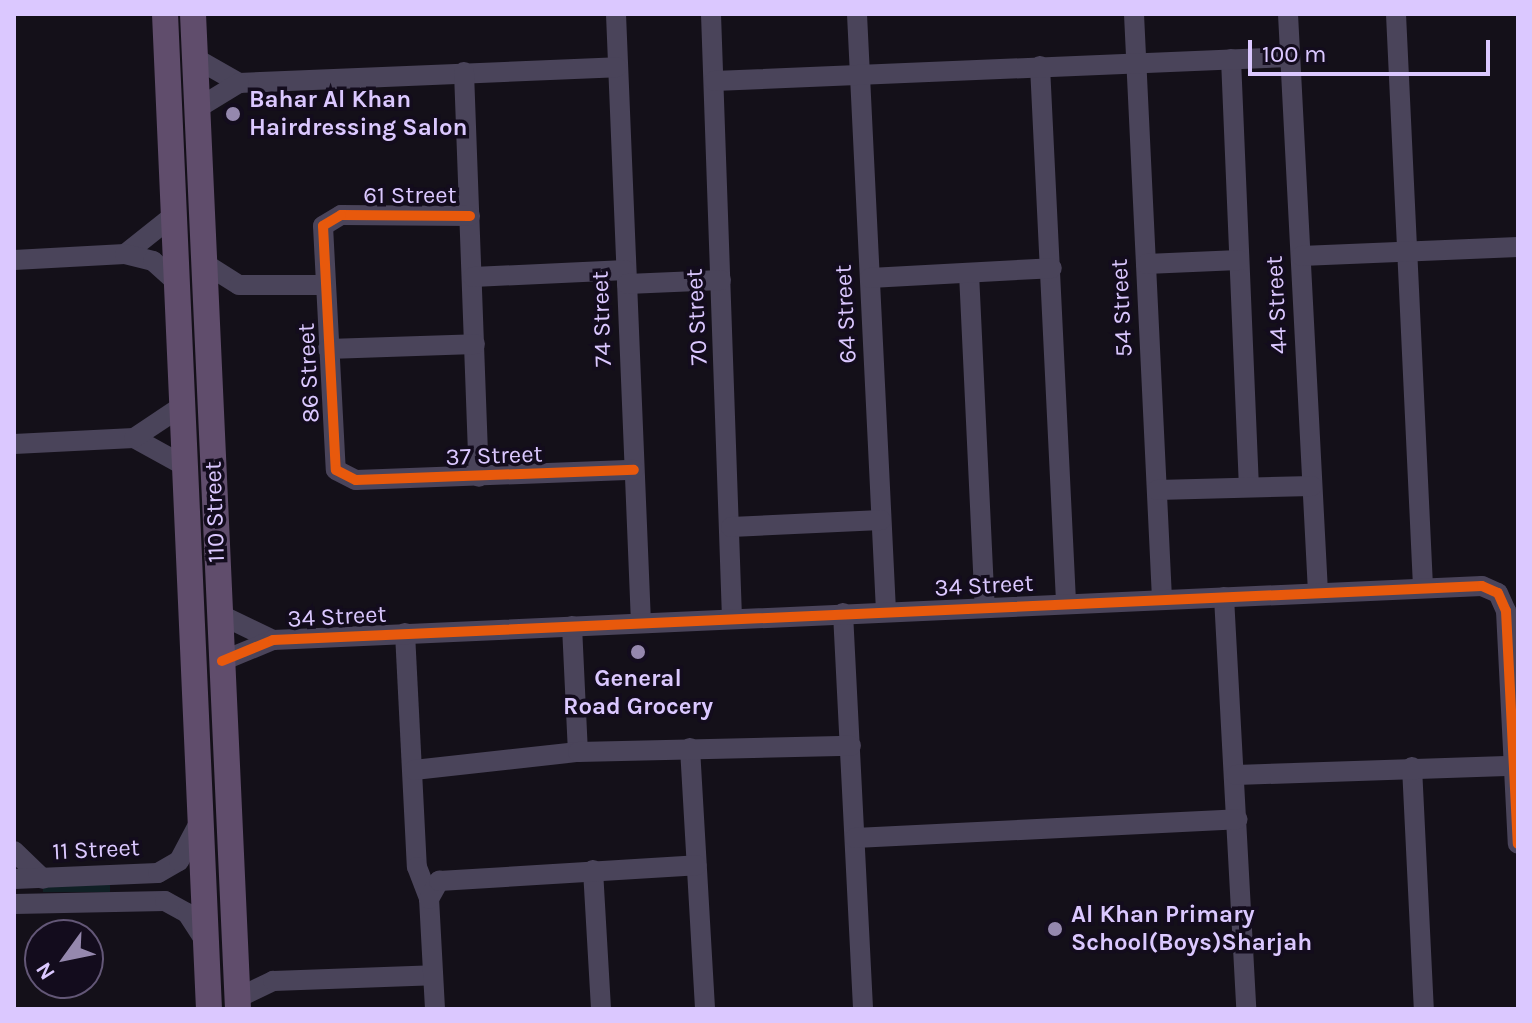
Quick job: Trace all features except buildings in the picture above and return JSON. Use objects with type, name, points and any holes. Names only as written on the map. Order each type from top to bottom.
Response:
[{"type":"main road","name":"110 Street","points":[[165,14],[209,1009]]},
{"type":"main road","name":"110 Street","points":[[193,14],[238,1004]]},
{"type":"main road","points":[[200,820],[215,817],[219,848],[230,859]]},
{"type":"street","name":"74 Street","points":[[616,14],[641,622]]},
{"type":"street","name":"70 Street","points":[[711,14],[732,618]]},
{"type":"street","name":"64 Street","points":[[857,14],[886,611]]},
{"type":"street","name":"54 Street","points":[[1134,14],[1162,598]]},
{"type":"street","name":"44 Street","points":[[1288,14],[1318,592]]},
{"type":"street","points":[[1396,14],[1423,587]]},
{"type":"street","points":[[714,81],[1290,57]]},
{"type":"street","points":[[195,58],[239,83]]},
{"type":"street","points":[[1231,59],[1249,486]]},
{"type":"street","points":[[1040,66],[1066,602]]},
{"type":"street","points":[[198,108],[239,83],[617,67]]},
{"type":"street","points":[[464,72],[479,477]]},
{"type":"street","points":[[125,254],[154,238],[174,215]]},
{"type":"street","name":"61 Street","points":[[351,217],[470,216]]},
{"type":"street","name":"86 Street","points":[[351,217],[334,227],[323,250],[333,464],[356,480]]},
{"type":"street","points":[[1301,256],[1518,247]]},
{"type":"street","points":[[14,260],[125,254],[153,261],[176,282]]},
{"type":"street","points":[[1146,264],[1239,260]]},
{"type":"street","points":[[204,263],[239,285],[325,285]]},
{"type":"street","points":[[870,278],[1052,268]]},
{"type":"street","points":[[969,273],[985,607]]},
{"type":"street","points":[[473,277],[721,280]]},
{"type":"street","points":[[206,307],[239,285]]},
{"type":"street","points":[[328,349],[475,344]]},
{"type":"street","points":[[14,444],[134,438],[182,406]]},
{"type":"street","points":[[134,438],[185,466]]},
{"type":"street","name":"37 Street","points":[[356,480],[634,470]]},
{"type":"street","points":[[1157,490],[1312,486]]},
{"type":"street","points":[[731,527],[881,520]]},
{"type":"street","name":"34 Street","points":[[222,661],[273,640],[1066,602],[1482,586],[1504,602],[1518,844]]},
{"type":"street","points":[[1224,597],[1236,775],[1246,1009]]},
{"type":"street","points":[[843,613],[863,1009]]},
{"type":"street","name":"34 Street","points":[[219,614],[273,640]]},
{"type":"street","points":[[572,626],[578,752]]},
{"type":"street","points":[[405,633],[417,867],[429,899],[435,1009]]},
{"type":"street","points":[[414,770],[578,752],[851,746]]},
{"type":"street","points":[[690,748],[705,1009]]},
{"type":"street","points":[[1236,775],[1514,766]]},
{"type":"street","points":[[1412,767],[1424,1009]]},
{"type":"street","points":[[855,838],[1238,819]]},
{"type":"street","name":"11 Street","points":[[14,879],[166,870],[186,852],[200,820]]},
{"type":"street","points":[[14,851],[43,879]]},
{"type":"street","points":[[429,899],[445,877],[697,865]]},
{"type":"street","points":[[593,870],[601,1009]]},
{"type":"street","name":"11 Street","points":[[14,904],[165,901],[187,913],[206,942]]},
{"type":"street","points":[[236,962],[273,981],[433,975]]},
{"type":"street","points":[[238,1004],[273,981]]},
{"type":"shaded area","points":[[43,883],[110,883],[110,892],[43,892]]},
{"type":"cycle path","points":[[470,216],[341,215],[323,226],[336,470],[356,480],[634,470]]},
{"type":"cycle path","points":[[222,661],[273,640],[1482,586],[1498,593],[1506,611],[1518,844]]},
{"type":"place","name":"Bahar Al Khan Hairdressing Salon","points":[[233,114]]},
{"type":"place","name":"General Road Grocery","points":[[638,652]]},
{"type":"place","name":"Al Khan Primary School(Boys)Sharjah","points":[[1055,929]]}]
